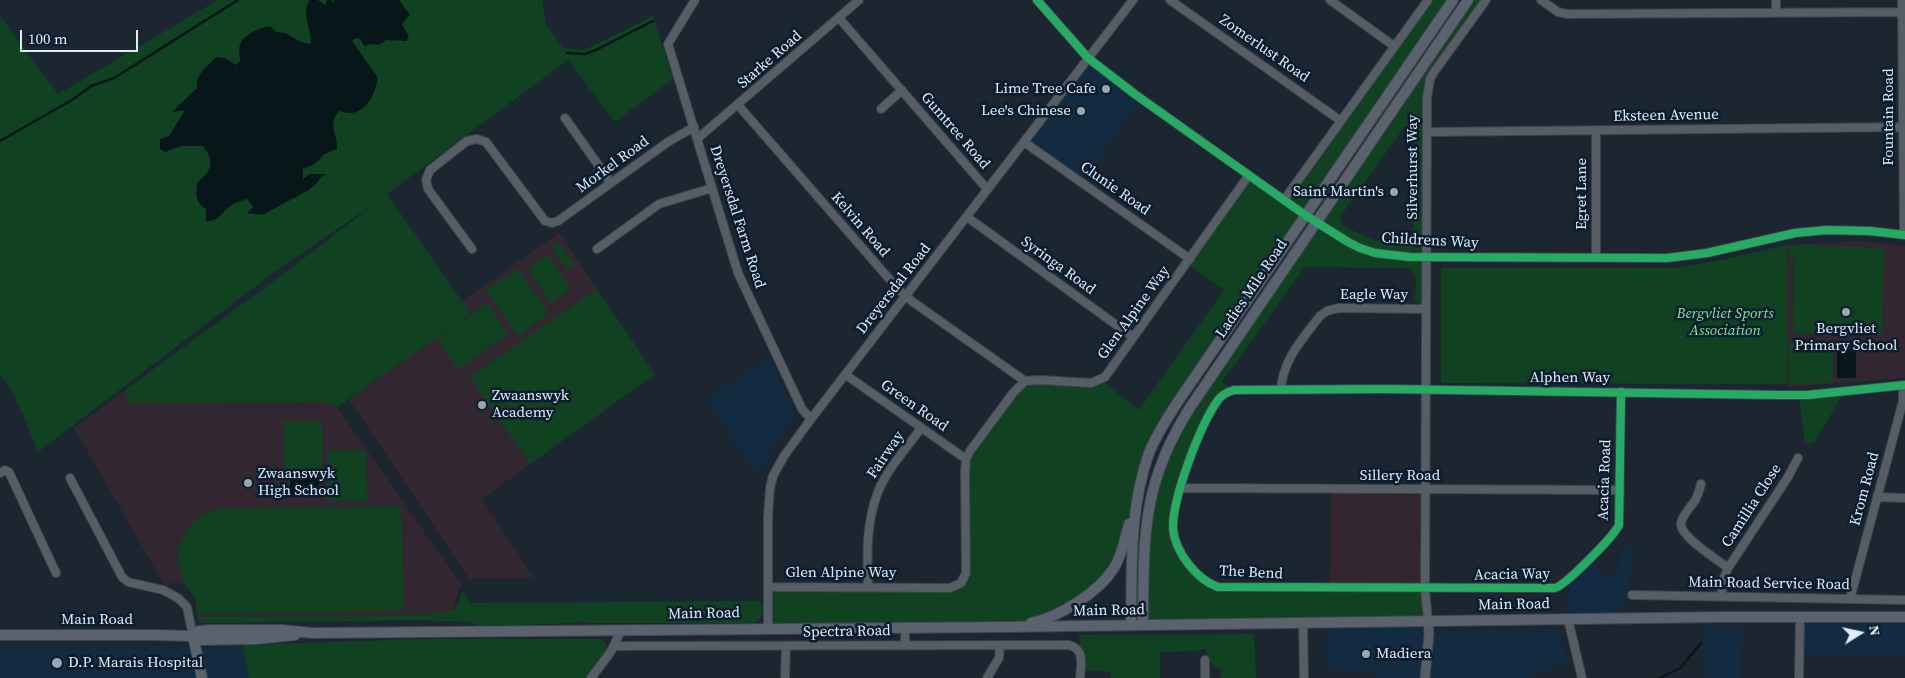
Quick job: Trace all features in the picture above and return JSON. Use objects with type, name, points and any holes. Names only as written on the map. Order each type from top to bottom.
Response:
[{"type":"main road","name":"Ladies Mile Road","points":[[1132,625],[1133,533],[1138,490],[1150,453],[1167,418],[1452,0]]},
{"type":"main road","name":"Ladies Mile Road","points":[[1143,625],[1143,565],[1146,521],[1154,483],[1165,450],[1191,406],[1468,0]]},
{"type":"main road","points":[[1004,627],[1036,622],[1056,615],[1087,596],[1104,582],[1119,558],[1138,490]]},
{"type":"main road","name":"Main Road","points":[[0,635],[153,635],[193,636],[201,640],[257,639],[313,633],[1302,624],[1905,616]]},
{"type":"main road","points":[[193,636],[202,678]]},
{"type":"street","name":"Dreyersdal Farm Road","points":[[695,0],[668,44],[738,273],[802,409],[811,419]]},
{"type":"street","name":"Starke Road","points":[[697,139],[859,0]]},
{"type":"street","name":"Childrens Way","points":[[1037,0],[1088,58],[1136,95],[1316,222],[1348,242],[1368,250],[1393,256],[1426,257],[1666,258],[1708,253],[1795,233],[1827,230],[1904,234]]},
{"type":"street","name":"Dreyersdal Road","points":[[768,629],[768,517],[770,488],[773,476],[784,456],[1133,0]]},
{"type":"street","name":"Zomerlust Road","points":[[1170,0],[1341,121]]},
{"type":"street","points":[[1330,0],[1394,46]]},
{"type":"street","points":[[1284,200],[1428,0]]},
{"type":"street","name":"Silverhurst Way","points":[[1428,622],[1425,589],[1427,98],[1430,79],[1486,0]]},
{"type":"street","points":[[1541,0],[1558,12],[1567,14],[1903,12]]},
{"type":"street","points":[[1776,0],[1776,12]]},
{"type":"street","name":"Fountain Road","points":[[1902,0],[1904,234]]},
{"type":"street","name":"Gumtree Road","points":[[839,18],[987,189]]},
{"type":"street","name":"Gumtree Road","points":[[881,109],[902,90]]},
{"type":"street","name":"Kelvin Road","points":[[738,105],[898,289],[1025,381]]},
{"type":"street","points":[[565,118],[611,183]]},
{"type":"street","name":"Morkel Road","points":[[472,249],[428,189],[426,180],[430,170],[472,139],[482,140],[489,145],[548,223],[558,221],[672,139],[694,127]]},
{"type":"street","name":"Eksteen Avenue","points":[[1427,132],[1904,127]]},
{"type":"street","name":"Egret Lane","points":[[1596,131],[1596,258]]},
{"type":"street","name":"Clunie Road","points":[[1024,142],[1190,259]]},
{"type":"street","name":"Glen Alpine Way","points":[[1025,381],[1091,383],[1107,375],[1249,175]]},
{"type":"street","points":[[597,249],[659,204],[712,188]]},
{"type":"street","name":"Syringa Road","points":[[967,217],[1133,337]]},
{"type":"street","name":"Eagle Way","points":[[1281,390],[1283,374],[1288,361],[1320,316],[1327,311],[1339,308],[1426,309]]},
{"type":"street","name":"Green Road","points":[[846,375],[966,459]]},
{"type":"street","points":[[966,459],[1013,393],[1025,381]]},
{"type":"street","name":"Alphen Way","points":[[1234,390],[1426,390],[1800,395],[1904,385]]},
{"type":"street","name":"Krom Road","points":[[1850,599],[1904,401],[1904,385]]},
{"type":"street","name":"The Bend","points":[[1234,390],[1228,392],[1219,400],[1189,460],[1180,488],[1174,519],[1173,528],[1176,542],[1194,570],[1204,581],[1211,585],[1232,588],[1425,589]]},
{"type":"street","name":"Acacia Road","points":[[1589,558],[1616,530],[1620,518],[1621,392]]},
{"type":"street","name":"Fairway","points":[[868,587],[867,560],[870,521],[878,491],[921,428]]},
{"type":"street","name":"Camillia Close","points":[[1721,597],[1724,578],[1728,568],[1788,477],[1798,458]]},
{"type":"street","name":"Glen Alpine Way","points":[[768,586],[950,588],[961,584],[966,573],[966,459]]},
{"type":"street","points":[[4,472],[56,573]]},
{"type":"street","points":[[70,478],[122,577],[128,582],[164,590],[178,598],[187,607],[193,636]]},
{"type":"street","name":"Camillia Close","points":[[1702,484],[1683,517],[1682,529],[1687,536],[1728,568]]},
{"type":"street","name":"Sillery Road","points":[[1180,488],[1620,490]]},
{"type":"street","points":[[1878,497],[1905,498]]},
{"type":"street","name":"Acacia Way","points":[[1425,589],[1550,590],[1560,587],[1589,558]]},
{"type":"street","name":"Main Road Service Road","points":[[1632,595],[1905,600]]},
{"type":"street","points":[[1799,678],[1800,616]]},
{"type":"street","points":[[1568,619],[1582,678]]},
{"type":"street","points":[[1425,678],[1429,634],[1428,622]]},
{"type":"street","points":[[1302,624],[1304,678]]},
{"type":"street","points":[[905,628],[905,646]]},
{"type":"street","points":[[592,678],[614,646],[621,630]]},
{"type":"street","name":"Spectra Road","points":[[614,646],[1069,645],[1078,650],[1082,661],[1080,678]]},
{"type":"street","points":[[785,678],[786,646]]},
{"type":"street","points":[[987,678],[999,658],[1000,646]]},
{"type":"street","points":[[1205,660],[1206,678]]},
{"type":"shaded area","points":[[310,0],[318,0],[325,5],[327,0],[331,0],[334,3],[334,0],[399,0],[410,15],[402,24],[409,37],[406,41],[386,40],[379,45],[371,44],[364,46],[360,39],[356,38],[352,41],[378,78],[370,100],[363,108],[352,113],[339,111],[333,126],[337,149],[324,154],[313,165],[303,169],[303,179],[310,174],[327,174],[321,177],[309,190],[262,215],[247,213],[253,207],[247,199],[237,202],[217,218],[206,221],[206,209],[198,201],[196,191],[197,183],[209,170],[210,161],[207,152],[203,146],[181,146],[165,152],[160,149],[160,139],[169,136],[185,110],[172,112],[197,88],[197,80],[203,70],[216,57],[224,58],[236,65],[240,61],[240,45],[252,32],[270,26],[276,32],[285,33],[301,42],[311,44],[306,16],[307,5]]},
{"type":"shaded area","points":[[1089,62],[1140,100],[1083,181],[1027,143]]},
{"type":"shaded area","name":"Zwaanswyk Academy","points":[[559,233],[655,374],[482,499],[534,578],[470,579],[349,399],[471,314],[462,301]]},
{"type":"shaded area","name":"Bergvliet Primary School","points":[[1859,241],[1905,246],[1905,378],[1787,387],[1787,245]]},
{"type":"shaded area","points":[[1837,349],[1856,349],[1856,378],[1837,378]]},
{"type":"shaded area","points":[[770,358],[794,413],[793,421],[771,447],[771,454],[756,473],[707,399]]},
{"type":"shaded area","name":"Zwaanswyk High School","points":[[125,390],[130,403],[325,402],[337,407],[462,586],[459,588],[453,611],[424,615],[199,617],[197,614],[196,598],[184,584],[181,586],[178,581],[165,586],[74,428]]},
{"type":"shaded area","points":[[290,477],[319,477],[319,496],[290,497]]},
{"type":"shaded area","points":[[1331,489],[1425,489],[1425,589],[1330,589]]},
{"type":"shaded area","points":[[1623,547],[1636,549],[1621,613],[1569,614],[1569,583],[1592,561],[1605,577],[1615,578]]},
{"type":"shaded area","points":[[1800,616],[1905,617],[1905,656],[1799,655]]},
{"type":"shaded area","points":[[1428,621],[1425,678],[1376,678],[1376,673],[1326,669],[1326,624]]},
{"type":"shaded area","points":[[1701,627],[1742,627],[1741,678],[1706,678]]},
{"type":"shaded area","points":[[1558,630],[1567,664],[1533,673],[1534,678],[1431,678],[1435,637],[1442,631]]},
{"type":"shaded area","points":[[242,647],[249,678],[0,678],[0,648]]},
{"type":"green space","points":[[218,0],[542,0],[546,24],[563,48],[584,50],[653,16],[673,79],[615,122],[568,60],[387,194],[471,314],[337,407],[325,402],[129,403],[125,390],[282,275],[377,202],[277,270],[38,452],[14,394],[0,374],[0,16],[58,94]]},
{"type":"green space","points":[[1428,0],[1453,0],[1163,426],[1125,540],[1104,581],[1036,622],[768,629],[768,587],[950,588],[964,579],[966,459],[1025,381],[1101,380],[1139,410],[1224,290],[1186,263],[1249,175],[1284,199]]},
{"type":"green space","points":[[1468,0],[1486,0],[1430,79],[1426,309],[1415,301],[1416,276],[1407,268],[1305,267],[1222,382],[1234,390],[1223,396],[1200,435],[1174,519],[1180,550],[1211,585],[1425,589],[1428,621],[1143,625],[1143,565],[1165,450]],"holes":[[[1405,126],[1414,129],[1413,242],[1408,245],[1376,241],[1343,226],[1340,217]]]},
{"type":"green space","points":[[558,242],[574,265],[567,269],[551,247]]},
{"type":"green space","points":[[1813,244],[1814,246],[1884,248],[1882,334],[1793,334],[1794,258],[1789,258],[1789,246]]},
{"type":"green space","name":"Bergvliet Sports Association","points":[[1787,245],[1787,384],[1441,383],[1441,268],[1674,268],[1717,261]]},
{"type":"green space","points":[[548,255],[571,289],[551,303],[528,269]]},
{"type":"green space","points":[[518,269],[549,313],[518,336],[486,290]]},
{"type":"green space","points":[[597,289],[655,374],[530,464],[470,377]]},
{"type":"green space","points":[[487,303],[508,334],[458,369],[437,339]]},
{"type":"green space","points":[[1788,343],[1833,343],[1833,383],[1789,384]]},
{"type":"green space","points":[[1840,395],[1840,399],[1814,443],[1805,443],[1799,399]]},
{"type":"green space","points":[[283,421],[322,421],[323,471],[284,472]]},
{"type":"green space","points":[[328,450],[366,450],[367,501],[329,501]]},
{"type":"green space","points":[[401,506],[404,610],[197,614],[199,617],[424,615],[456,610],[462,591],[471,603],[757,601],[763,605],[762,616],[755,623],[587,623],[577,621],[577,623],[480,626],[461,621],[427,620],[203,623],[197,619],[196,599],[184,584],[178,562],[179,548],[185,534],[193,523],[204,514],[218,509]]},
{"type":"green space","points":[[1254,634],[1256,678],[1220,678],[1222,670],[1210,662],[1206,649],[1199,649],[1199,651],[1160,652],[1160,678],[1111,678],[1111,672],[1085,670],[1086,657],[1080,645],[1079,635]]},
{"type":"green space","points":[[424,639],[602,639],[605,642],[606,648],[605,654],[586,678],[249,678],[242,645]]},
{"type":"waterway","points":[[0,141],[72,100],[91,86],[114,78],[238,0]]},
{"type":"waterway","points":[[567,53],[585,54],[596,50],[653,21]]},
{"type":"waterway","points":[[1660,678],[1680,668],[1702,642]]},
{"type":"cycle path","points":[[1037,0],[1088,58],[1136,95],[1305,215],[1348,242],[1375,253],[1410,257],[1667,258],[1707,253],[1795,233],[1827,230],[1870,231],[1905,235]]},
{"type":"cycle path","points":[[1621,392],[1619,525],[1589,560],[1555,588],[1218,587],[1195,572],[1178,547],[1173,529],[1174,516],[1188,463],[1211,411],[1221,397],[1234,390],[1385,389],[1778,395],[1808,395],[1905,385]]},
{"type":"place","name":"Lime Tree Cafe","points":[[1106,89]]},
{"type":"place","name":"Lee's Chinese","points":[[1081,111]]},
{"type":"place","name":"Saint Martin's","points":[[1394,192]]},
{"type":"place","name":"Bergvliet Primary School","points":[[1846,312]]},
{"type":"place","name":"Zwaanswyk Academy","points":[[482,405]]},
{"type":"place","name":"Zwaanswyk High School","points":[[248,483]]},
{"type":"place","name":"Madiera","points":[[1366,654]]},
{"type":"place","name":"D.P. Marais Hospital","points":[[57,663]]}]
